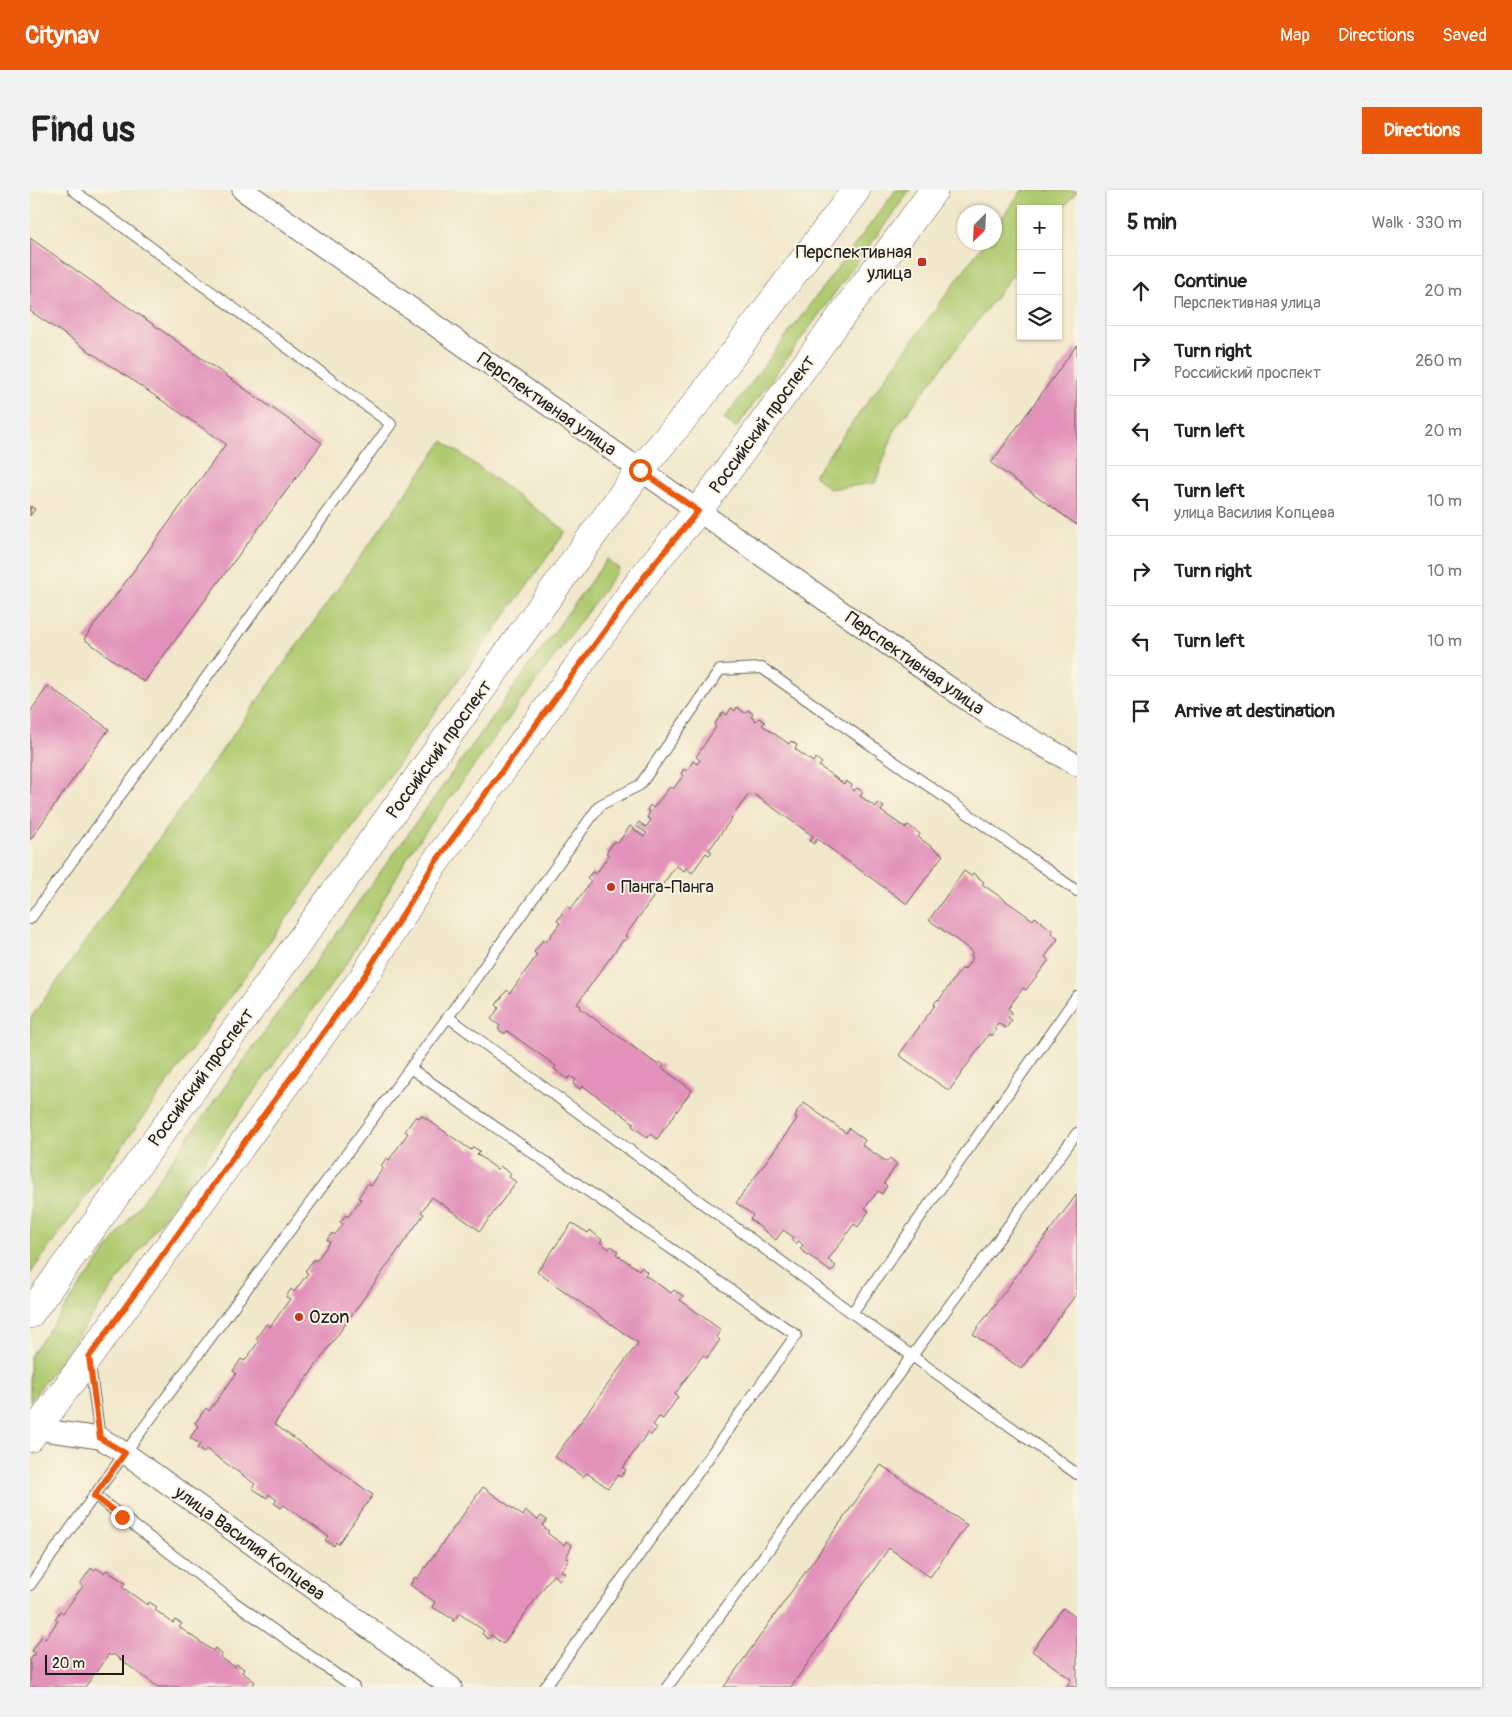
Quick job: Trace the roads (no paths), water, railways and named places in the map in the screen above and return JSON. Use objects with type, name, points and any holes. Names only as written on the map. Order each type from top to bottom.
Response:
[{"type":"main road","name":"Российский проспект","points":[[30,1314],[640,470],[694,405],[856,190]]},
{"type":"main road","name":"Российский проспект","points":[[33,1434],[365,975],[434,864],[650,569],[698,511],[934,190]]},
{"type":"street","name":"Перспективная улица","points":[[243,190],[992,716],[1077,765]]},
{"type":"street","name":"улица Василия Копцева","points":[[33,1434],[100,1438],[125,1453],[451,1687]]},
{"type":"lane","points":[[30,919],[391,424],[73,190]]},
{"type":"lane","points":[[30,1585],[125,1453],[448,1017],[600,805],[640,785],[720,670],[762,668],[1077,891]]},
{"type":"lane","points":[[852,1313],[1077,996]]},
{"type":"lane","points":[[448,1017],[852,1313],[1077,1474]]},
{"type":"lane","points":[[410,1068],[796,1335],[545,1687]]},
{"type":"lane","points":[[667,1687],[1077,1133]]},
{"type":"lane","points":[[89,1357],[100,1438]]},
{"type":"lane","points":[[94,1496],[234,1602],[354,1687]]},
{"type":"place","name":"Перспективная улица","points":[[922,262]]},
{"type":"place","name":"Панга-Панга","points":[[611,887]]},
{"type":"place","name":"Ozon","points":[[299,1317]]}]
